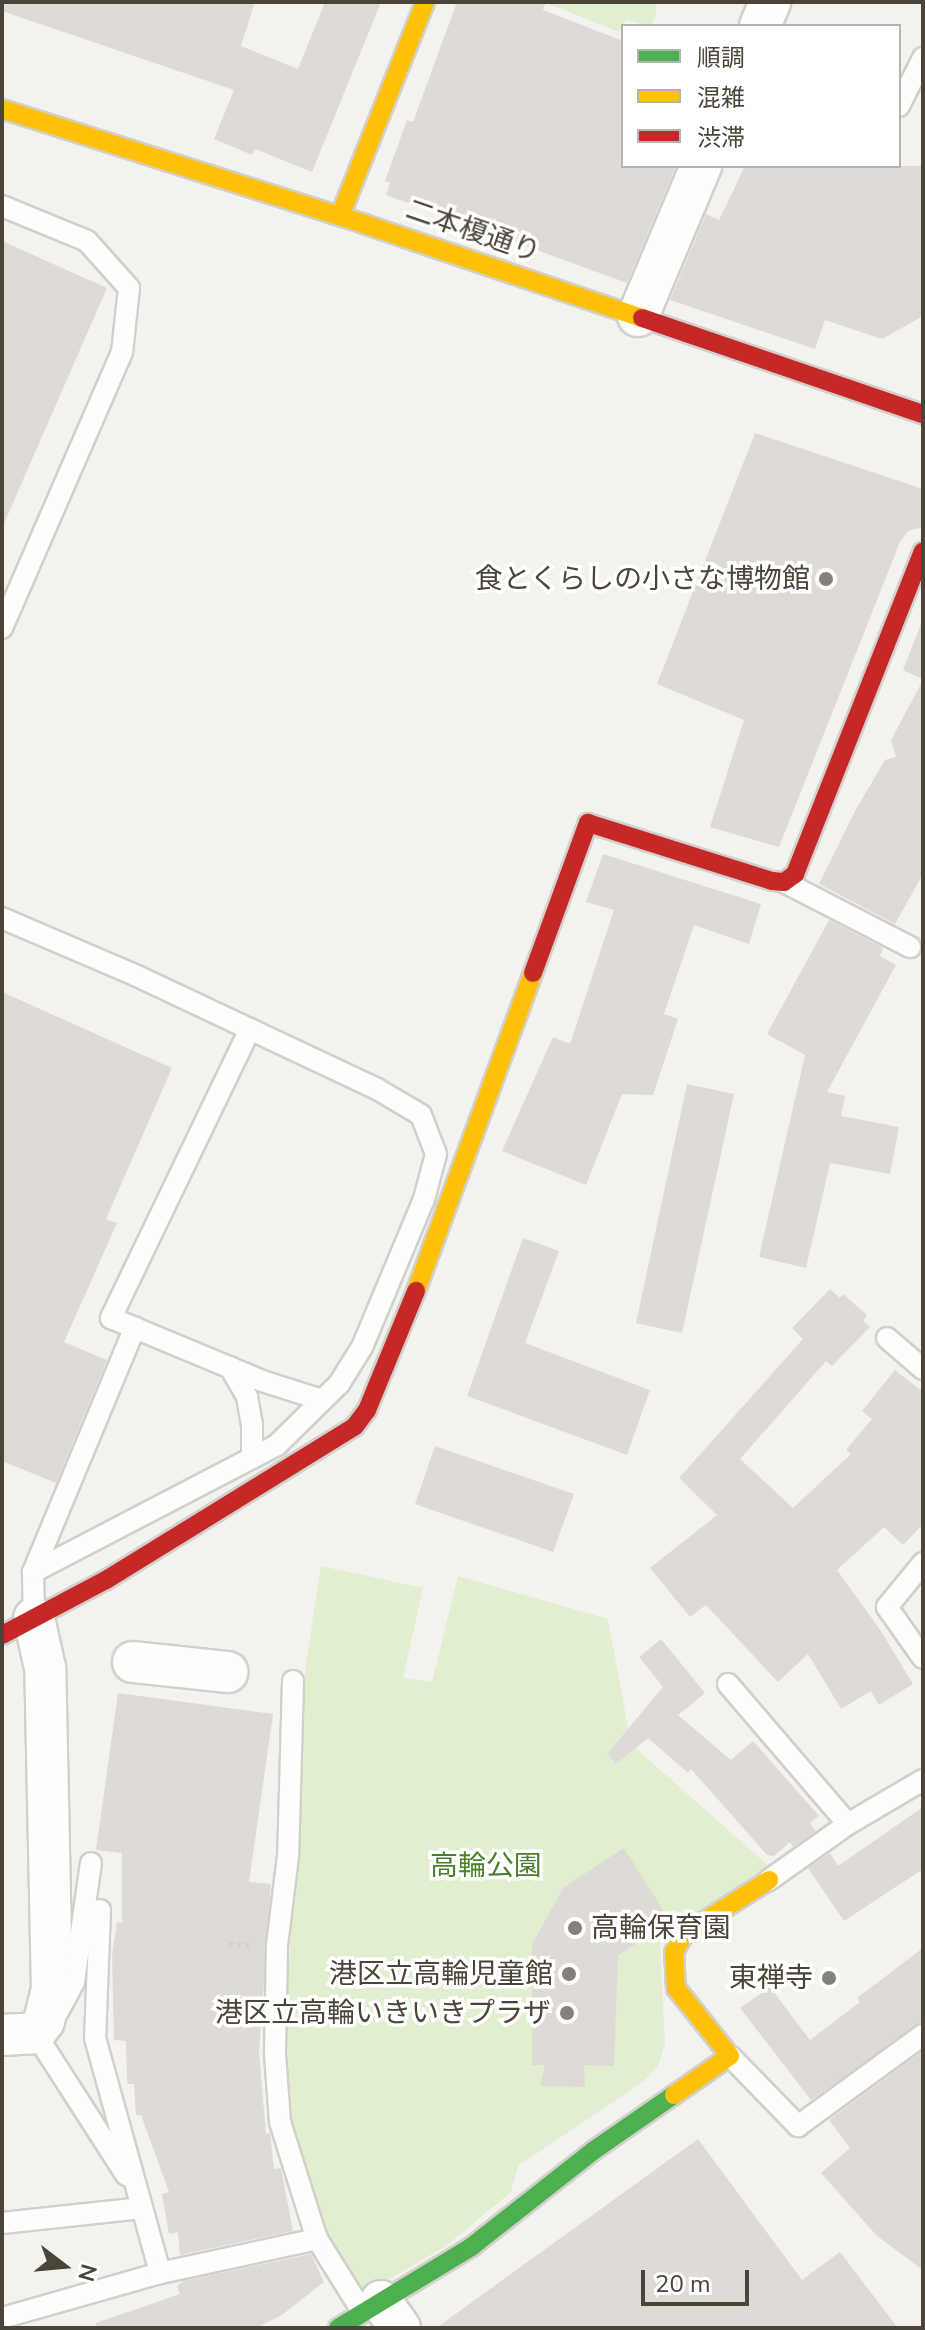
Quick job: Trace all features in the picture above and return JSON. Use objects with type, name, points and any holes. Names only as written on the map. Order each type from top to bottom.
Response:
[{"type":"street","points":[[340,216],[425,2]]},
{"type":"street","points":[[761,24],[770,2]]},
{"type":"street","name":"二本榎通り","points":[[2,109],[340,216],[923,414]]},
{"type":"street","points":[[638,316],[700,168]]},
{"type":"street","points":[[27,2030],[52,1990],[52,1840],[44,1718],[45,1668],[18,1627],[106,1580],[355,1426],[367,1410],[384,1370],[465,1165],[588,823],[772,881],[784,882],[795,874],[923,551]]},
{"type":"street","points":[[133,1662],[227,1672]]},
{"type":"street","points":[[338,2328],[381,2313],[593,2151],[730,2056],[676,1988],[674,1952],[684,1934],[769,1880]]},
{"type":"lane","points":[[901,102],[923,58]]},
{"type":"lane","points":[[2,206],[87,241],[129,288],[122,352],[2,628]]},
{"type":"lane","points":[[784,882],[910,947]]},
{"type":"lane","points":[[2,918],[377,1089],[421,1115],[465,1165]]},
{"type":"lane","points":[[250,1029],[111,1318],[230,1367],[322,1400]]},
{"type":"lane","points":[[33,1572],[277,1445],[339,1384],[362,1347],[424,1199],[436,1154],[421,1115]]},
{"type":"lane","points":[[18,1627],[33,1572],[135,1327]]},
{"type":"lane","points":[[887,1338],[923,1369]]},
{"type":"lane","points":[[230,1367],[247,1397],[252,1458]]},
{"type":"lane","points":[[923,1563],[887,1607],[923,1658]]},
{"type":"lane","points":[[293,1681],[288,1856],[277,1946],[275,2054],[280,2122],[317,2239],[381,2313]]},
{"type":"lane","points":[[728,1684],[848,1824]]},
{"type":"lane","points":[[769,1880],[848,1824],[923,1780]]},
{"type":"lane","points":[[91,1863],[74,1982],[58,2010],[27,2030],[140,2202]]},
{"type":"lane","points":[[100,1910],[95,2038],[160,2273]]},
{"type":"lane","points":[[730,2056],[798,2126],[923,2035]]},
{"type":"lane","points":[[2,2223],[140,2202]]},
{"type":"lane","points":[[2,2318],[160,2273],[317,2239]]},
{"type":"green space","points":[[544,2],[655,2],[656,13],[652,24],[626,20],[619,32]]},
{"type":"green space","name":"高輪公園","points":[[321,1566],[423,1588],[403,1678],[432,1682],[458,1576],[608,1619],[631,1744],[770,1867],[660,1945],[665,2044],[658,2066],[643,2082],[518,2166],[511,2192],[446,2246],[359,2297],[325,2240],[287,2122],[287,2003],[306,1663]]},
{"type":"building","points":[[2,2],[255,2],[241,46],[298,69],[325,2],[381,2],[312,172],[255,149],[252,155],[214,139],[234,90],[2,11]]},
{"type":"building","points":[[457,2],[546,2],[543,10],[621,40],[621,168],[675,168],[627,283],[386,195],[390,183],[385,181],[407,120],[413,122]]},
{"type":"building","points":[[923,166],[923,316],[882,339],[825,320],[815,349],[670,300],[706,214],[719,220],[744,168]]},
{"type":"building","points":[[2,241],[107,288],[2,528]]},
{"type":"building","points":[[755,433],[923,489],[923,527],[908,531],[900,542],[779,847],[710,827],[744,720],[657,684]]},
{"type":"building","points":[[923,619],[923,679],[903,670]]},
{"type":"building","points":[[923,680],[923,874],[895,924],[819,884],[855,811],[885,760],[896,757],[891,740]]},
{"type":"building","points":[[603,854],[761,904],[749,944],[694,925],[664,1014],[678,1019],[653,1095],[622,1094],[586,1185],[502,1151],[553,1037],[570,1044],[614,910],[586,902]]},
{"type":"building","points":[[829,920],[883,948],[880,956],[896,965],[827,1092],[845,1096],[841,1116],[899,1127],[890,1174],[830,1163],[806,1268],[759,1257],[805,1055],[767,1034]]},
{"type":"building","points":[[2,992],[172,1068],[106,1219],[117,1223],[64,1342],[107,1360],[56,1483],[2,1461]]},
{"type":"building","points":[[687,1084],[734,1094],[682,1333],[636,1323]]},
{"type":"building","points":[[523,1238],[559,1251],[525,1343],[650,1390],[627,1455],[467,1396]]},
{"type":"building","points":[[830,1289],[840,1298],[843,1294],[867,1315],[863,1321],[870,1327],[832,1366],[826,1361],[740,1459],[793,1508],[851,1454],[846,1450],[872,1419],[862,1411],[895,1370],[923,1392],[923,1524],[903,1545],[884,1527],[837,1570],[881,1631],[913,1684],[879,1705],[871,1691],[841,1709],[808,1654],[778,1682],[706,1605],[690,1617],[650,1568],[717,1515],[679,1478],[803,1339],[792,1328]]},
{"type":"building","points":[[435,1446],[574,1494],[553,1552],[415,1504]]},
{"type":"building","points":[[661,1639],[705,1693],[678,1715],[731,1760],[753,1741],[819,1816],[810,1823],[816,1831],[793,1847],[790,1842],[774,1856],[767,1855],[691,1769],[688,1773],[648,1738],[616,1764],[607,1754],[663,1687],[639,1657]]},
{"type":"building","points":[[118,1693],[273,1714],[249,1882],[271,1884],[259,2052],[266,2134],[270,2133],[274,2169],[281,2168],[293,2231],[180,2255],[178,2232],[169,2234],[162,2194],[169,2192],[141,2115],[136,2115],[134,2084],[127,2084],[126,2041],[114,2040],[112,1956],[117,1922],[122,1923],[122,1853],[96,1850]]},
{"type":"building","points":[[923,1807],[923,1869],[844,1921],[808,1868],[830,1853],[838,1866]]},
{"type":"building","points":[[624,1848],[667,1916],[658,1930],[618,1955],[614,2066],[584,2065],[585,2087],[540,2086],[545,2065],[532,2065],[532,1944],[564,1887]]},
{"type":"building","points":[[923,1948],[923,2022],[811,2100],[740,2008],[770,1987],[810,2040],[860,2002],[857,1998]]},
{"type":"building","points":[[923,2051],[923,2270],[877,2236],[821,2173],[850,2148],[829,2120]]},
{"type":"building","points":[[698,2139],[802,2280],[840,2252],[898,2328],[436,2328]]},
{"type":"building","points":[[311,2254],[324,2282],[282,2315],[256,2328],[96,2328],[96,2323],[180,2294],[177,2286],[183,2281]]},
{"type":"traffic: fast","points":[[338,2328],[471,2247],[593,2151],[674,2095]]},
{"type":"traffic: slow","points":[[340,216],[425,2]]},
{"type":"traffic: slow","points":[[2,109],[364,224],[642,318]]},
{"type":"traffic: slow","points":[[416,1291],[533,973]]},
{"type":"traffic: slow","points":[[674,2095],[730,2056],[676,1988],[674,1952],[684,1934],[769,1880]]},
{"type":"traffic: jam","points":[[642,318],[923,414]]},
{"type":"traffic: jam","points":[[533,973],[588,823],[772,881],[784,882],[795,874],[923,551]]},
{"type":"traffic: jam","points":[[2,1635],[106,1580],[355,1426],[367,1410],[416,1291]]},
{"type":"place","name":"食とくらしの小さな博物館","points":[[826,579]]},
{"type":"place","name":"高輪保育園","points":[[575,1928]]},
{"type":"place","name":"港区立高輪児童館","points":[[569,1974]]},
{"type":"place","name":"東禅寺","points":[[829,1978]]},
{"type":"place","name":"港区立高輪いきいきプラザ","points":[[567,2013]]}]
